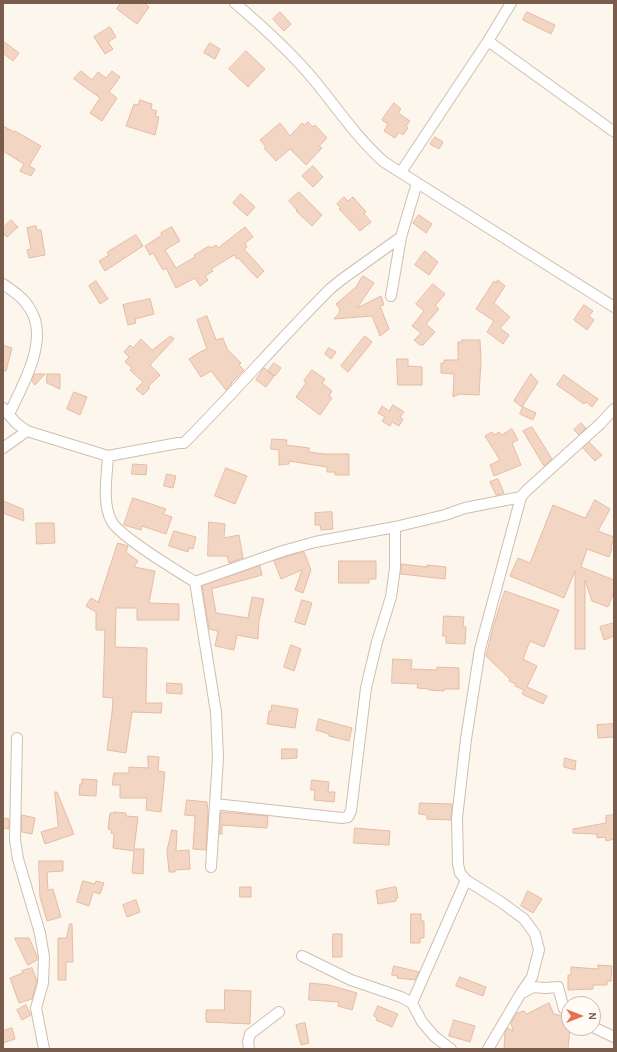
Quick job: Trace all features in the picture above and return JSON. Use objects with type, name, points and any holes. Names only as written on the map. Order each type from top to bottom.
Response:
[{"type":"street","points":[[235,3],[284,47],[313,79],[356,135],[384,162],[614,307]]},
{"type":"street","points":[[401,172],[488,41],[511,3]]},
{"type":"street","points":[[488,41],[614,131]]},
{"type":"street","points":[[391,296],[401,237],[417,183]]},
{"type":"street","points":[[3,284],[23,299],[31,310],[36,322],[37,336],[28,374],[6,411],[16,423],[27,431],[108,456],[184,443],[217,410],[330,288],[401,237]]},
{"type":"street","points":[[488,1049],[532,977],[539,950],[534,934],[524,919],[501,902],[466,880],[460,873],[458,864],[457,825],[466,739],[480,649],[521,497],[614,410]]},
{"type":"street","points":[[3,448],[27,431]]},
{"type":"street","points":[[108,456],[106,500],[111,522],[117,529],[195,582],[216,712],[218,758],[211,867]]},
{"type":"street","points":[[195,582],[283,551],[315,542],[395,527],[445,515],[465,508],[521,497]]},
{"type":"street","points":[[215,804],[342,818],[350,815],[366,688],[377,642],[391,597],[395,568],[395,527]]},
{"type":"street","points":[[17,738],[15,840],[18,859],[40,933],[44,957],[43,983],[36,1008],[44,1049]]},
{"type":"street","points":[[412,1003],[466,880]]},
{"type":"street","points":[[302,956],[351,980],[401,997],[412,1003],[422,1022],[435,1037],[451,1049]]},
{"type":"street","points":[[521,993],[533,987],[558,987],[561,998]]},
{"type":"street","points":[[249,1049],[248,1042],[250,1034],[279,1012]]},
{"type":"street","points":[[601,1031],[614,1037]]},
{"type":"building","points":[[121,3],[144,3],[149,7],[137,24],[117,9]]},
{"type":"building","points":[[280,12],[291,24],[284,31],[273,19]]},
{"type":"building","points":[[527,12],[555,25],[551,34],[523,20]]},
{"type":"building","points":[[110,27],[116,37],[108,42],[113,49],[105,54],[94,37]]},
{"type":"building","points":[[3,41],[19,53],[13,61],[3,53]]},
{"type":"building","points":[[210,43],[220,49],[215,59],[204,53]]},
{"type":"building","points":[[246,51],[265,69],[248,87],[229,69]]},
{"type":"building","points":[[81,71],[92,80],[98,72],[106,78],[112,71],[120,77],[109,92],[117,98],[102,121],[90,113],[100,98],[74,79]]},
{"type":"building","points":[[140,100],[152,104],[151,109],[157,111],[155,116],[159,117],[155,135],[126,126],[134,104],[138,105]]},
{"type":"building","points":[[394,103],[401,109],[398,113],[410,121],[406,126],[408,128],[403,135],[399,132],[395,138],[384,131],[388,124],[382,120]]},
{"type":"building","points":[[308,122],[313,127],[315,125],[327,138],[319,146],[322,148],[306,165],[290,149],[276,161],[264,148],[266,147],[260,140],[280,123],[290,136],[302,123],[304,125]]},
{"type":"building","points":[[3,126],[41,146],[29,166],[35,169],[31,176],[20,171],[24,164],[3,151]]},
{"type":"building","points":[[435,137],[443,142],[439,149],[430,144]]},
{"type":"building","points":[[313,166],[323,177],[313,187],[302,176]]},
{"type":"building","points":[[299,192],[322,215],[312,226],[296,211],[297,210],[289,201]]},
{"type":"building","points":[[241,194],[255,207],[247,216],[233,203]]},
{"type":"building","points":[[344,197],[348,201],[353,197],[366,212],[364,214],[371,222],[360,231],[339,209],[341,208],[337,204]]},
{"type":"building","points":[[419,215],[432,224],[426,233],[413,223]]},
{"type":"building","points":[[11,220],[18,227],[7,237],[3,233],[3,228]]},
{"type":"building","points":[[36,226],[37,230],[41,230],[45,255],[29,258],[27,250],[31,249],[27,228]]},
{"type":"building","points":[[172,227],[180,241],[165,250],[176,268],[195,257],[194,255],[209,246],[211,248],[216,245],[218,248],[245,227],[253,237],[245,243],[247,247],[244,249],[264,271],[257,278],[234,255],[211,269],[213,271],[205,276],[208,280],[200,286],[195,278],[176,288],[166,268],[163,270],[153,253],[150,255],[145,246],[162,235],[161,233]]},
{"type":"building","points":[[136,235],[143,246],[105,271],[99,261],[109,255],[107,253],[109,251]]},
{"type":"building","points":[[425,251],[438,262],[429,275],[415,265]]},
{"type":"building","points":[[363,276],[374,283],[357,308],[381,296],[384,305],[380,306],[389,329],[380,336],[372,316],[334,319],[340,312],[340,309],[336,304],[356,287]]},
{"type":"building","points":[[498,280],[505,286],[494,303],[510,317],[500,328],[509,335],[503,344],[487,332],[494,321],[476,309],[494,281],[496,283]]},
{"type":"building","points":[[96,281],[108,299],[100,304],[89,286]]},
{"type":"building","points":[[433,284],[445,294],[435,306],[439,309],[426,324],[435,332],[423,345],[420,345],[414,340],[421,333],[412,326],[424,311],[416,304]]},
{"type":"building","points":[[150,299],[154,314],[135,319],[136,323],[128,325],[123,305]]},
{"type":"building","points":[[584,305],[593,311],[589,316],[594,320],[587,330],[574,320]]},
{"type":"building","points":[[207,316],[216,340],[223,338],[227,349],[241,363],[239,365],[244,370],[226,390],[211,371],[201,377],[189,359],[207,349],[197,320]]},
{"type":"building","points":[[171,336],[174,339],[150,365],[160,375],[148,387],[150,388],[143,395],[136,389],[143,382],[130,370],[132,368],[125,362],[129,357],[124,352],[130,345],[133,348],[141,339],[152,350]]},
{"type":"building","points":[[365,336],[372,342],[348,372],[341,366]]},
{"type":"building","points":[[462,340],[480,340],[481,361],[479,395],[459,394],[453,397],[454,374],[441,373],[441,363],[444,363],[444,360],[458,360],[458,342],[462,342]]},
{"type":"building","points":[[3,345],[12,348],[6,371],[3,371]]},
{"type":"building","points":[[329,348],[336,352],[331,359],[325,354]]},
{"type":"building","points":[[397,359],[408,359],[408,366],[422,367],[422,385],[398,385]]},
{"type":"building","points":[[274,363],[281,368],[275,376],[268,371]]},
{"type":"building","points":[[264,368],[274,376],[266,387],[256,380]]},
{"type":"building","points":[[312,370],[325,379],[322,383],[332,391],[329,396],[332,398],[320,415],[296,397],[306,383],[304,381]]},
{"type":"building","points":[[35,374],[45,374],[35,385],[32,381]]},
{"type":"building","points":[[47,374],[60,374],[60,389],[47,383]]},
{"type":"building","points":[[531,374],[538,382],[522,407],[514,401]]},
{"type":"building","points":[[564,375],[598,399],[592,407],[586,402],[584,404],[557,385]]},
{"type":"building","points":[[74,392],[87,397],[80,415],[67,409]]},
{"type":"building","points":[[393,405],[404,412],[400,417],[403,419],[399,426],[392,422],[390,426],[382,421],[385,417],[378,413],[382,406],[389,411]]},
{"type":"building","points":[[523,407],[536,413],[533,420],[520,414]]},
{"type":"building","points":[[581,423],[586,428],[579,435],[574,430]]},
{"type":"building","points":[[532,427],[552,459],[544,466],[523,431]]},
{"type":"building","points":[[512,429],[518,440],[512,443],[521,465],[494,476],[490,465],[500,460],[485,436],[492,432],[494,435],[499,432],[501,435]]},
{"type":"building","points":[[272,439],[287,440],[286,445],[309,448],[309,452],[324,454],[349,454],[349,475],[335,475],[335,472],[327,472],[327,467],[289,461],[289,464],[279,465],[279,450],[271,449]]},
{"type":"building","points":[[589,442],[602,455],[595,461],[583,448]]},
{"type":"building","points":[[133,464],[147,465],[146,475],[132,474]]},
{"type":"building","points":[[226,468],[247,476],[235,504],[215,496]]},
{"type":"building","points":[[167,474],[176,476],[173,488],[164,486]]},
{"type":"building","points":[[498,479],[504,493],[496,495],[490,482]]},
{"type":"building","points":[[133,498],[166,509],[163,514],[172,517],[166,534],[142,526],[141,530],[124,525]]},
{"type":"building","points":[[595,500],[610,509],[598,531],[614,537],[612,549],[609,557],[587,549],[581,567],[614,580],[614,592],[608,607],[592,601],[585,580],[585,649],[575,649],[575,571],[564,598],[510,576],[518,558],[530,563],[553,505],[585,518]]},
{"type":"building","points":[[3,501],[23,509],[24,521],[3,513]]},
{"type":"building","points":[[332,512],[333,529],[321,530],[320,525],[315,525],[315,513]]},
{"type":"building","points":[[209,522],[225,524],[224,538],[239,535],[243,558],[229,563],[227,556],[208,556]]},
{"type":"building","points":[[36,523],[54,523],[55,543],[37,544]]},
{"type":"building","points":[[174,531],[196,537],[193,549],[189,548],[188,552],[169,546]]},
{"type":"building","points":[[118,543],[128,546],[126,552],[138,561],[134,567],[155,571],[149,603],[179,604],[179,620],[137,620],[137,608],[116,608],[115,647],[147,648],[146,703],[162,703],[161,713],[132,712],[126,753],[107,750],[113,698],[103,697],[105,630],[96,630],[96,612],[86,606],[91,598],[98,602]]},
{"type":"building","points":[[304,552],[311,570],[303,593],[295,590],[302,570],[281,579],[274,561]]},
{"type":"building","points":[[339,561],[376,561],[376,579],[369,579],[369,583],[339,583]]},
{"type":"building","points":[[402,564],[427,567],[427,565],[446,567],[445,579],[401,574]]},
{"type":"building","points":[[260,566],[262,575],[211,589],[216,613],[248,618],[252,597],[264,599],[259,621],[258,639],[237,635],[234,650],[215,646],[218,631],[209,629],[202,586]]},
{"type":"building","points":[[505,591],[559,610],[544,647],[530,641],[523,659],[537,666],[527,687],[547,696],[543,704],[522,694],[524,690],[515,686],[516,684],[509,681],[510,679],[486,656],[494,624]]},
{"type":"building","points":[[302,600],[312,603],[305,625],[295,622]]},
{"type":"building","points":[[444,616],[464,617],[463,627],[466,627],[465,644],[446,643],[446,636],[443,636]]},
{"type":"building","points":[[614,623],[614,636],[604,640],[600,627]]},
{"type":"building","points":[[291,645],[301,649],[294,671],[284,667]]},
{"type":"building","points":[[393,659],[412,660],[411,669],[437,670],[437,667],[459,668],[459,689],[444,689],[444,691],[429,690],[417,688],[418,684],[392,683]]},
{"type":"building","points":[[167,683],[182,684],[182,694],[167,693]]},
{"type":"building","points":[[272,705],[298,709],[295,728],[267,724],[269,711],[271,711]]},
{"type":"building","points":[[319,719],[352,728],[349,741],[329,736],[329,734],[316,730]]},
{"type":"building","points":[[613,724],[614,737],[598,738],[597,725]]},
{"type":"building","points":[[282,749],[297,749],[297,758],[282,759]]},
{"type":"building","points":[[148,756],[159,757],[158,771],[165,772],[161,812],[146,810],[147,798],[120,798],[120,785],[112,785],[114,773],[129,773],[129,767],[148,768]]},
{"type":"building","points":[[565,758],[576,761],[575,770],[564,767]]},
{"type":"building","points":[[82,779],[97,780],[96,796],[79,795]]},
{"type":"building","points":[[312,780],[329,782],[328,792],[335,792],[334,802],[314,800],[315,790],[311,790]]},
{"type":"building","points":[[55,792],[57,792],[74,834],[45,844],[41,832],[58,827]]},
{"type":"building","points":[[187,800],[207,802],[208,812],[206,850],[193,849],[195,816],[185,815]]},
{"type":"building","points":[[420,803],[452,804],[451,820],[427,819],[427,815],[419,814]]},
{"type":"building","points":[[221,812],[268,816],[267,828],[222,825],[222,834],[220,834]]},
{"type":"building","points":[[110,813],[126,813],[126,816],[138,817],[134,849],[144,849],[143,874],[132,873],[134,851],[113,848],[114,834],[111,833],[112,830],[108,829]]},
{"type":"building","points":[[22,815],[35,818],[32,834],[22,832]]},
{"type":"building","points":[[614,815],[614,839],[606,841],[605,837],[597,838],[597,834],[573,833],[573,829],[606,823],[606,816]]},
{"type":"building","points":[[3,818],[9,819],[9,829],[3,828]]},
{"type":"building","points":[[355,828],[390,831],[389,845],[354,843]]},
{"type":"building","points":[[172,830],[177,831],[176,851],[189,850],[190,869],[169,872],[167,851]]},
{"type":"building","points":[[39,861],[63,861],[63,871],[47,872],[48,890],[53,889],[61,917],[47,921],[40,897]]},
{"type":"building","points":[[83,881],[95,884],[96,881],[104,883],[100,894],[93,892],[89,906],[77,902]]},
{"type":"building","points":[[240,887],[251,887],[251,897],[240,897]]},
{"type":"building","points":[[396,887],[398,898],[396,898],[396,901],[378,904],[376,891]]},
{"type":"building","points":[[528,891],[542,899],[533,913],[521,906]]},
{"type":"building","points":[[136,900],[140,912],[127,917],[123,905]]},
{"type":"building","points":[[411,914],[421,914],[421,921],[424,921],[424,938],[420,938],[420,943],[411,943]]},
{"type":"building","points":[[70,924],[72,924],[73,962],[66,962],[66,980],[58,980],[58,938],[66,938]]},
{"type":"building","points":[[333,934],[342,934],[342,957],[333,957]]},
{"type":"building","points":[[15,938],[29,938],[37,956],[37,960],[28,965]]},
{"type":"building","points":[[598,965],[612,966],[611,981],[607,981],[607,985],[593,985],[593,989],[568,990],[568,975],[571,975],[571,967],[598,969]]},
{"type":"building","points":[[394,966],[419,972],[415,980],[397,978],[398,976],[392,975]]},
{"type":"building","points":[[32,968],[37,981],[32,999],[19,1003],[10,978],[23,973],[22,971]]},
{"type":"building","points":[[460,977],[486,987],[483,996],[456,986]]},
{"type":"building","points":[[310,983],[329,985],[357,993],[352,1010],[338,1006],[339,1002],[309,1000]]},
{"type":"building","points":[[225,990],[251,991],[250,1024],[206,1022],[206,1010],[224,1010]]},
{"type":"building","points":[[549,1003],[554,1014],[561,1015],[561,1036],[569,1036],[568,1049],[504,1049],[505,1032],[508,1028],[513,1031],[511,1023],[517,1013],[524,1011],[526,1014]]},
{"type":"building","points":[[26,1005],[31,1015],[22,1020],[17,1010]]},
{"type":"building","points":[[378,1006],[398,1014],[392,1027],[376,1020],[377,1018],[374,1016]]},
{"type":"building","points":[[454,1020],[475,1026],[470,1042],[449,1036]]},
{"type":"building","points":[[305,1023],[309,1043],[301,1045],[296,1025]]},
{"type":"building","points":[[12,1028],[15,1039],[3,1043],[3,1031]]}]
